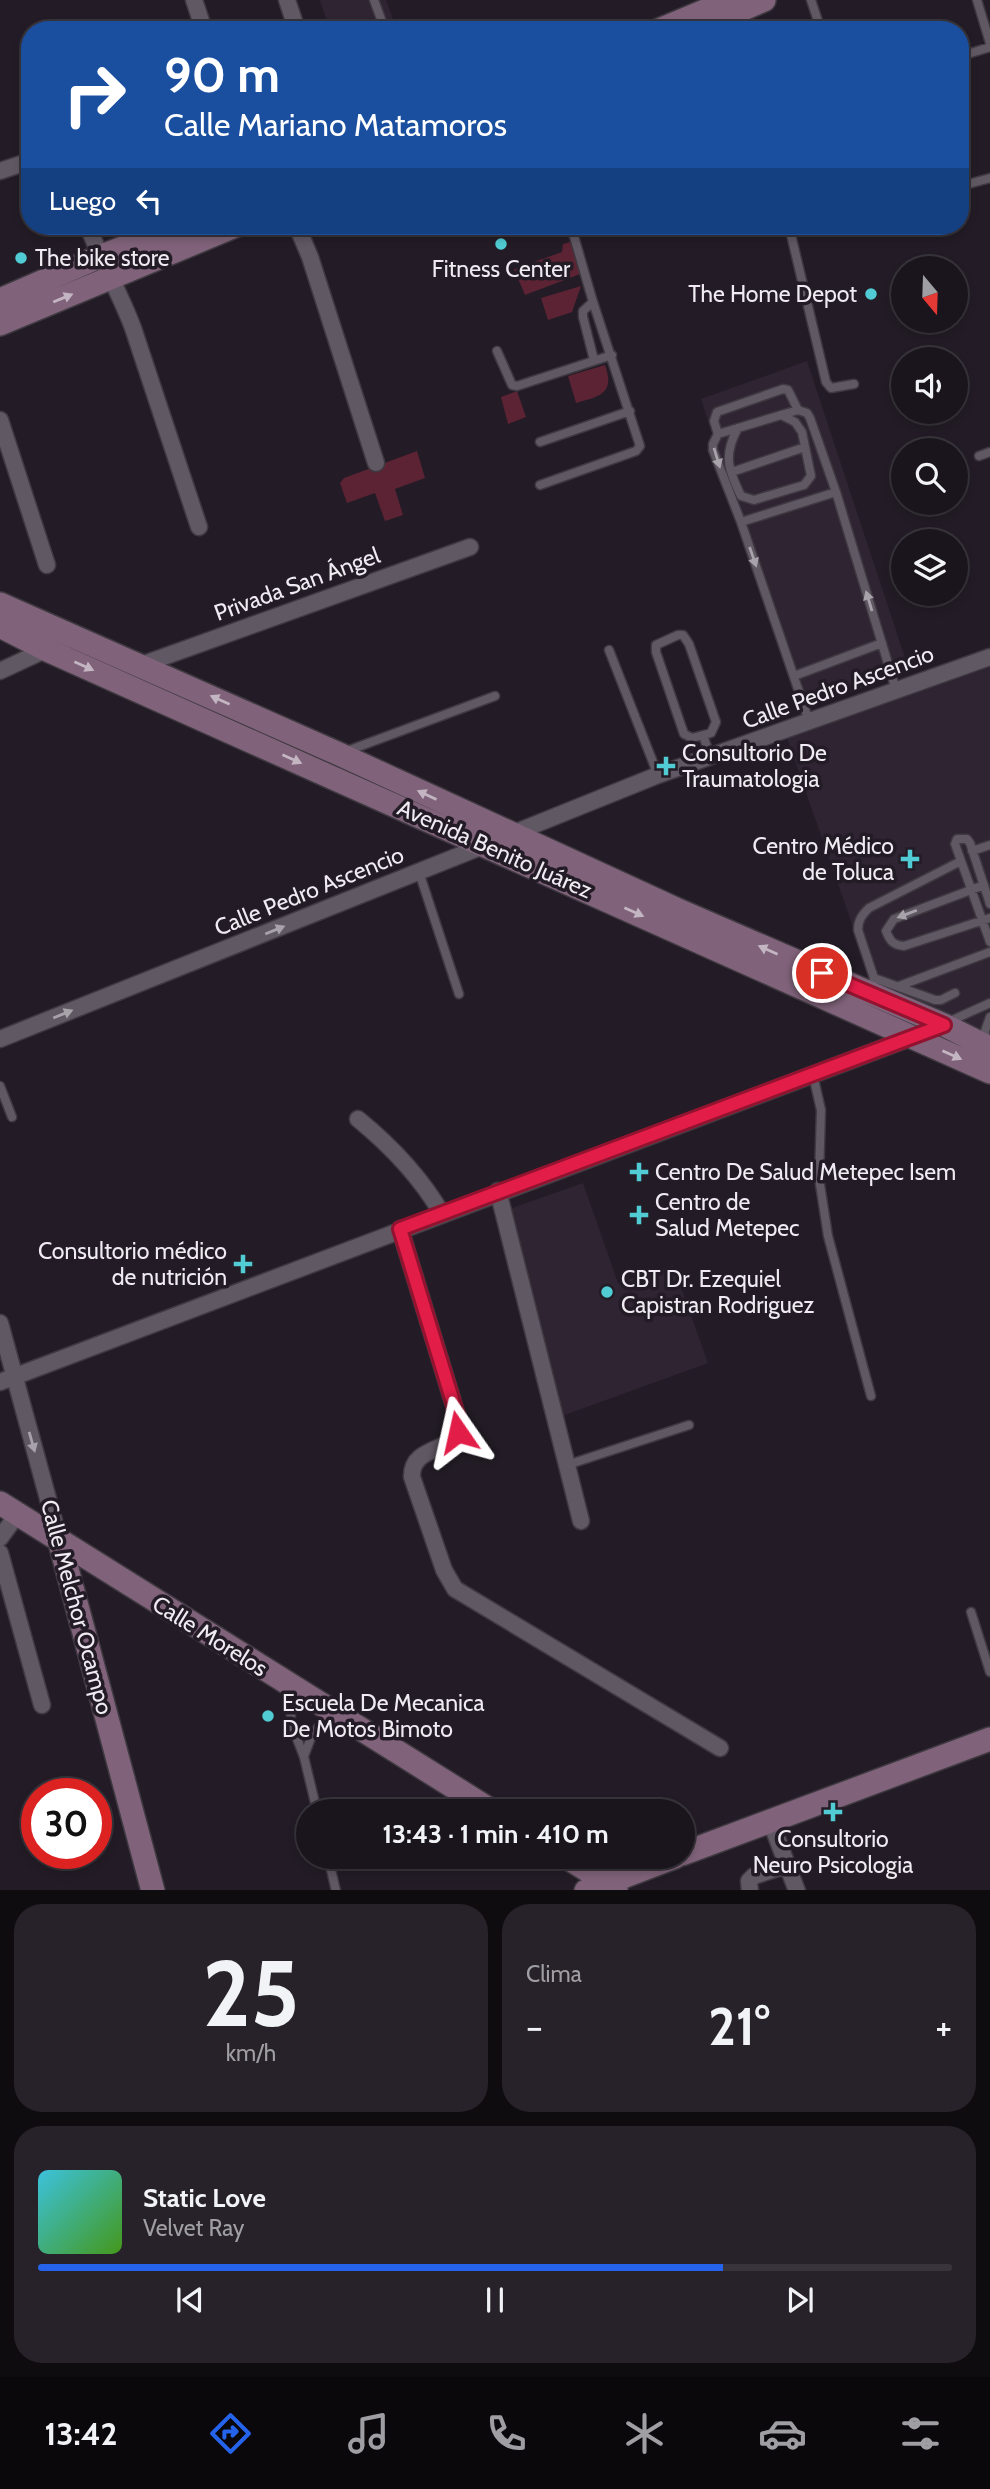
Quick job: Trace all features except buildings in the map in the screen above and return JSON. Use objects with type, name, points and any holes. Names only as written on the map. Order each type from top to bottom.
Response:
[{"type":"main road","points":[[694,21],[764,0]]},
{"type":"main road","points":[[0,300],[99,257],[175,235]]},
{"type":"main road","points":[[0,324],[111,278],[182,235]]},
{"type":"main road","name":"Avenida Benito Juárez","points":[[0,604],[339,754],[511,834],[872,986],[988,1047]]},
{"type":"main road","name":"Avenida Benito Juárez","points":[[0,626],[47,650],[990,1072]]},
{"type":"main road","name":"Calle Morelos","points":[[9,1509],[473,1799]]},
{"type":"main road","name":"Calle Melchor Ocampo","points":[[59,1539],[153,1890]]},
{"type":"main road","points":[[695,1849],[990,1738]]},
{"type":"main road","points":[[581,1869],[604,1888],[648,1869]]},
{"type":"street","points":[[194,0],[201,21]]},
{"type":"street","points":[[287,0],[294,21]]},
{"type":"street","points":[[0,171],[21,164]]},
{"type":"street","points":[[91,235],[99,257],[122,298],[134,328],[199,527]]},
{"type":"street","points":[[301,235],[376,463]]},
{"type":"street","points":[[0,420],[47,565]]},
{"type":"street","name":"Privada San Ángel","points":[[141,665],[470,547]]},
{"type":"street","points":[[0,671],[73,637]]},
{"type":"street","name":"Calle Pedro Ascencio","points":[[0,1039],[657,775],[990,657]]},
{"type":"street","points":[[7,1379],[498,1191],[944,1025]]},
{"type":"street","points":[[358,1119],[382,1139],[426,1186],[442,1214]]},
{"type":"street","points":[[498,1191],[581,1521]]},
{"type":"street","points":[[400,1229],[460,1425],[454,1440],[425,1453],[414,1461],[411,1469],[444,1570],[455,1589],[720,1748]]},
{"type":"street","name":"Calle Melchor Ocampo","points":[[0,1323],[7,1379],[59,1539]]},
{"type":"street","points":[[0,1538],[9,1509]]},
{"type":"street","points":[[0,1553],[42,1705]]},
{"type":"street","points":[[770,1820],[797,1890]]},
{"type":"street","points":[[750,1890],[749,1881],[754,1876],[787,1865]]},
{"type":"lane","points":[[374,0],[382,21]]},
{"type":"lane","points":[[811,0],[818,21]]},
{"type":"lane","points":[[969,53],[990,45],[976,0]]},
{"type":"lane","points":[[969,184],[990,178]]},
{"type":"lane","points":[[540,485],[640,448],[641,443],[593,302],[574,235]]},
{"type":"lane","points":[[791,235],[826,382],[831,388],[854,384]]},
{"type":"lane","points":[[593,302],[586,306],[583,317],[594,360]]},
{"type":"lane","points":[[497,351],[508,380],[517,386],[612,355]]},
{"type":"lane","points":[[798,410],[789,390],[783,389],[717,412],[714,421],[718,434],[713,450],[741,522],[809,721]]},
{"type":"lane","points":[[718,434],[798,410],[807,413],[836,492],[896,690]]},
{"type":"lane","points":[[540,442],[631,411]]},
{"type":"lane","points":[[738,428],[728,450],[732,472],[741,496],[754,500],[804,485],[811,476],[798,426],[781,415]]},
{"type":"lane","points":[[732,472],[805,447]]},
{"type":"lane","points":[[979,456],[990,452]]},
{"type":"lane","points":[[741,522],[836,492]]},
{"type":"lane","points":[[678,635],[683,635],[689,643],[716,722],[714,730],[703,735],[689,738],[684,734],[656,652],[659,642],[678,635]]},
{"type":"lane","points":[[794,676],[882,643]]},
{"type":"lane","points":[[609,650],[657,775]]},
{"type":"lane","points":[[339,754],[495,696]]},
{"type":"lane","points":[[703,735],[710,756]]},
{"type":"lane","points":[[990,904],[967,839],[957,839],[955,844],[971,890],[986,919],[990,942]]},
{"type":"lane","points":[[972,851],[990,845]]},
{"type":"lane","points":[[961,861],[869,908],[862,916],[858,922],[859,930],[872,986],[899,986],[990,952]]},
{"type":"lane","points":[[419,872],[459,994]]},
{"type":"lane","points":[[984,886],[894,919],[886,931],[889,940],[895,945],[904,946],[986,919]]},
{"type":"lane","points":[[899,986],[935,1000],[942,1000],[955,993]]},
{"type":"lane","points":[[944,1025],[990,1003]]},
{"type":"lane","points":[[988,1047],[985,1031],[990,1017]]},
{"type":"lane","points":[[813,1075],[821,1110],[819,1178],[828,1236],[871,1396]]},
{"type":"lane","points":[[0,1086],[12,1117]]},
{"type":"lane","points":[[567,1465],[690,1425]]},
{"type":"lane","points":[[971,1612],[990,1671]]},
{"type":"lane","points":[[290,1686],[291,1723],[304,1757],[314,1799]]},
{"type":"lane","points":[[304,1757],[312,1735],[331,1711]]},
{"type":"lane","points":[[331,1869],[336,1890]]},
{"type":"shaded area","points":[[320,0],[386,0],[394,21],[327,21]]},
{"type":"shaded area","points":[[573,241],[583,273],[525,295],[514,269],[562,252],[563,244]]},
{"type":"shaded area","points":[[581,286],[572,312],[548,320],[541,298]]},
{"type":"shaded area","points":[[807,361],[909,670],[800,712],[701,399]]},
{"type":"shaded area","points":[[605,365],[608,382],[604,392],[576,403],[568,376]]},
{"type":"shaded area","points":[[517,391],[526,417],[508,424],[501,397]]},
{"type":"shaded area","points":[[417,451],[425,478],[395,489],[403,515],[385,521],[375,493],[347,503],[340,483],[344,478]]},
{"type":"shaded area","name":"Centro Médico de Toluca","points":[[990,667],[990,1034],[872,981],[787,738]]},
{"type":"shaded area","name":"CBT Dr. Ezequiel Capistran Rodriguez","points":[[583,1183],[618,1283],[673,1265],[708,1363],[562,1416],[550,1377],[512,1208]]},
{"type":"place","name":"Fitness Center","points":[[501,244]]},
{"type":"place","name":"The bike store","points":[[21,258]]},
{"type":"place","name":"The Home Depot","points":[[871,294]]},
{"type":"place","name":"Consultorio De Traumatologia","points":[[666,766]]},
{"type":"place","name":"Centro Médico de Toluca","points":[[910,859]]},
{"type":"place","name":"Centro De Salud Metepec Isem","points":[[639,1172]]},
{"type":"place","name":"Centro de Salud Metepec","points":[[639,1215]]},
{"type":"place","name":"Consultorio médico de nutrición","points":[[243,1264]]},
{"type":"place","name":"CBT Dr. Ezequiel Capistran Rodriguez","points":[[607,1292]]},
{"type":"place","name":"Escuela De Mecanica De Motos Bimoto","points":[[268,1716]]},
{"type":"place","name":"Consultorio Neuro Psicologia","points":[[833,1812]]},
{"type":"route","points":[[458,1432],[460,1425],[400,1229],[944,1025],[822,973]]}]
